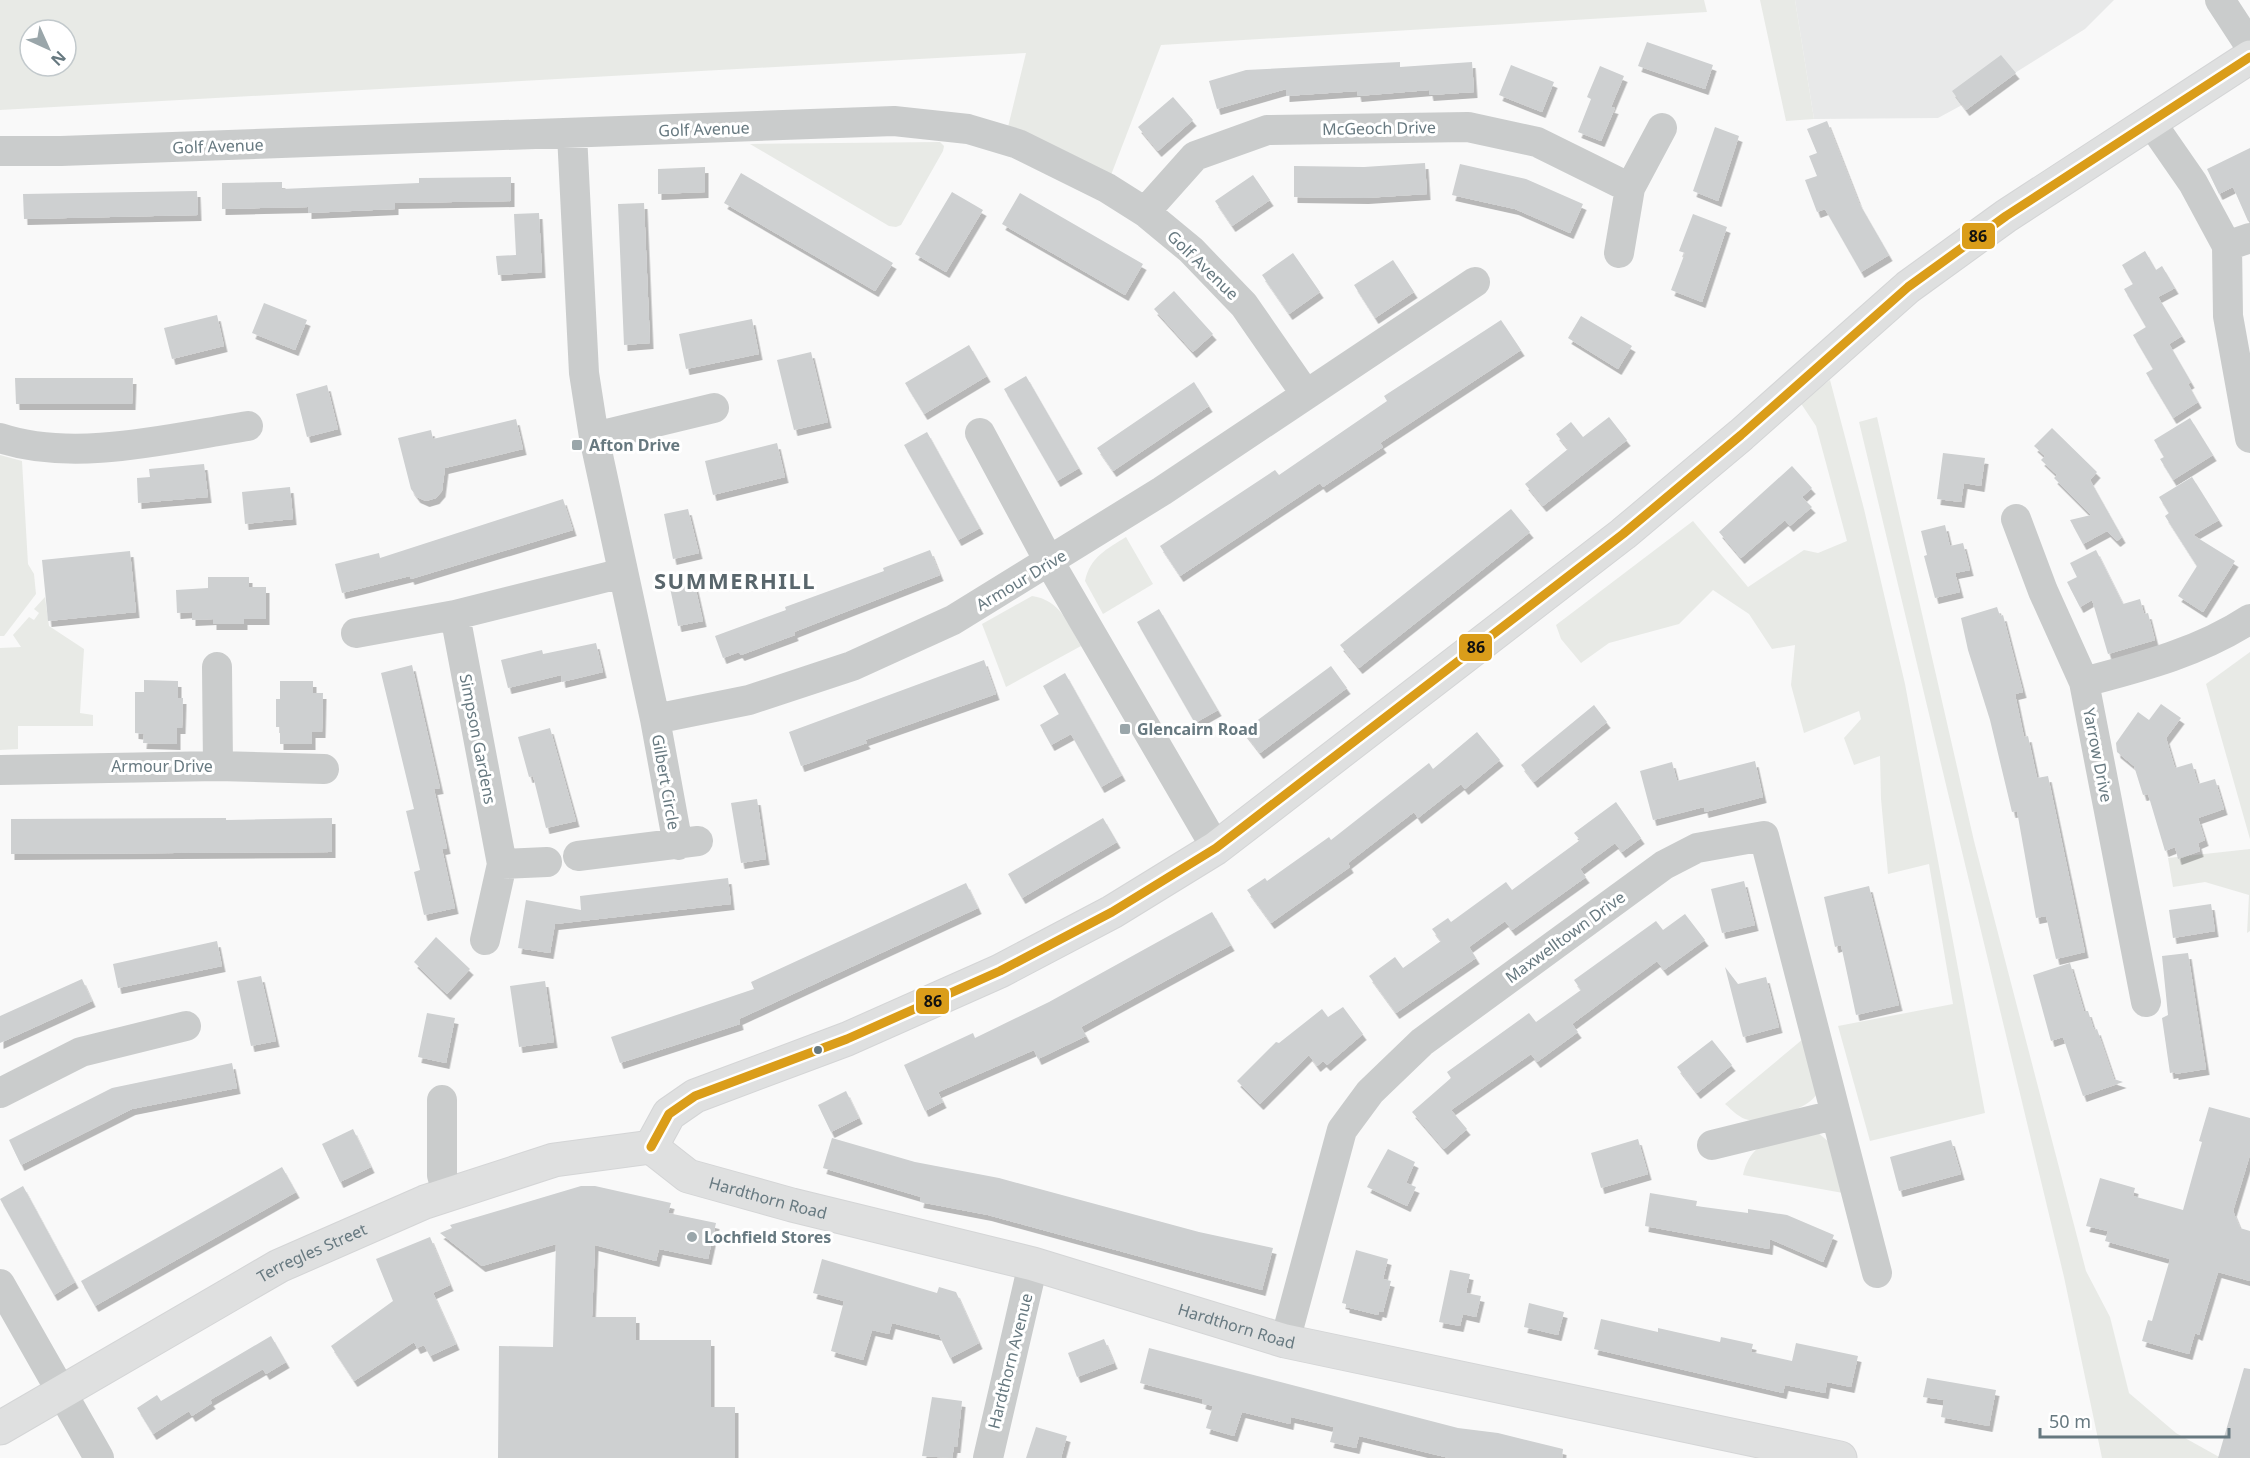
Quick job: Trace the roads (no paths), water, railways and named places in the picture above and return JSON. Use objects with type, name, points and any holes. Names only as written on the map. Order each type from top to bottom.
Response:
[{"type":"street","points":[[2220,0],[2250,46]]},
{"type":"street","points":[[651,1147],[669,1114],[695,1096],[847,1039],[1000,971],[1112,912],[1216,848],[1623,534],[1742,435],[1908,287],[2006,216],[2250,57]]},
{"type":"street","name":"Golf Avenue","points":[[0,151],[61,151],[572,134],[894,121],[968,129],[1018,144],[1107,188],[1145,212],[1191,250],[1244,305],[1305,393]]},
{"type":"street","points":[[2150,121],[2238,242],[2228,316],[2250,438]]},
{"type":"street","name":"McGeoch Drive","points":[[1145,212],[1195,156],[1267,130],[1468,127],[1538,142],[1630,188]]},
{"type":"street","points":[[1619,253],[1630,188],[1662,128]]},
{"type":"street","points":[[572,134],[584,373],[594,437],[655,719]]},
{"type":"street","name":"Armour Drive","points":[[655,719],[749,700],[852,666],[953,620],[1050,563],[1162,491],[1305,393],[1475,282]]},
{"type":"street","points":[[594,437],[714,408]]},
{"type":"street","points":[[0,438],[25,446],[119,446],[248,426]]},
{"type":"street","points":[[980,433],[1050,563],[1216,848]]},
{"type":"street","name":"Yarrow Drive","points":[[2016,519],[2043,591],[2084,682],[2146,1002]]},
{"type":"street","points":[[356,633],[455,615],[623,573]]},
{"type":"street","name":"Simpson Gardens","points":[[455,615],[502,864],[485,940]]},
{"type":"street","points":[[2084,682],[2145,666],[2225,635],[2250,619]]},
{"type":"street","points":[[217,667],[218,765]]},
{"type":"street","name":"Gilbert Circle","points":[[578,856],[688,843],[655,719]]},
{"type":"street","name":"Armour Drive","points":[[0,770],[218,765],[324,770]]},
{"type":"street","name":"Maxwelltown Drive","points":[[1285,1341],[1342,1130],[1370,1092],[1422,1042],[1664,865],[1697,848],[1764,836],[1834,1115],[1877,1273]]},
{"type":"street","points":[[502,864],[547,862]]},
{"type":"street","points":[[0,1093],[81,1052],[186,1026]]},
{"type":"street","points":[[442,1100],[442,1174],[447,1193]]},
{"type":"street","points":[[1712,1145],[1834,1115]]},
{"type":"street","name":"Terregles Street","points":[[0,1428],[279,1266],[447,1193],[554,1160],[651,1147]]},
{"type":"street","name":"Hardthorn Road","points":[[651,1147],[688,1176],[792,1205],[1033,1264],[1285,1341],[1840,1458]]},
{"type":"street","name":"Hardthorn Avenue","points":[[988,1458],[1033,1264]]},
{"type":"street","points":[[0,1284],[99,1458]]},
{"type":"place","name":"Afton Drive","points":[[577,445]]},
{"type":"place","name":"Glencairn Road","points":[[1125,729]]},
{"type":"place","name":"Lochfield Stores","points":[[692,1237]]},
{"type":"district","name":"SUMMERHILL","points":[[735,581]]}]
